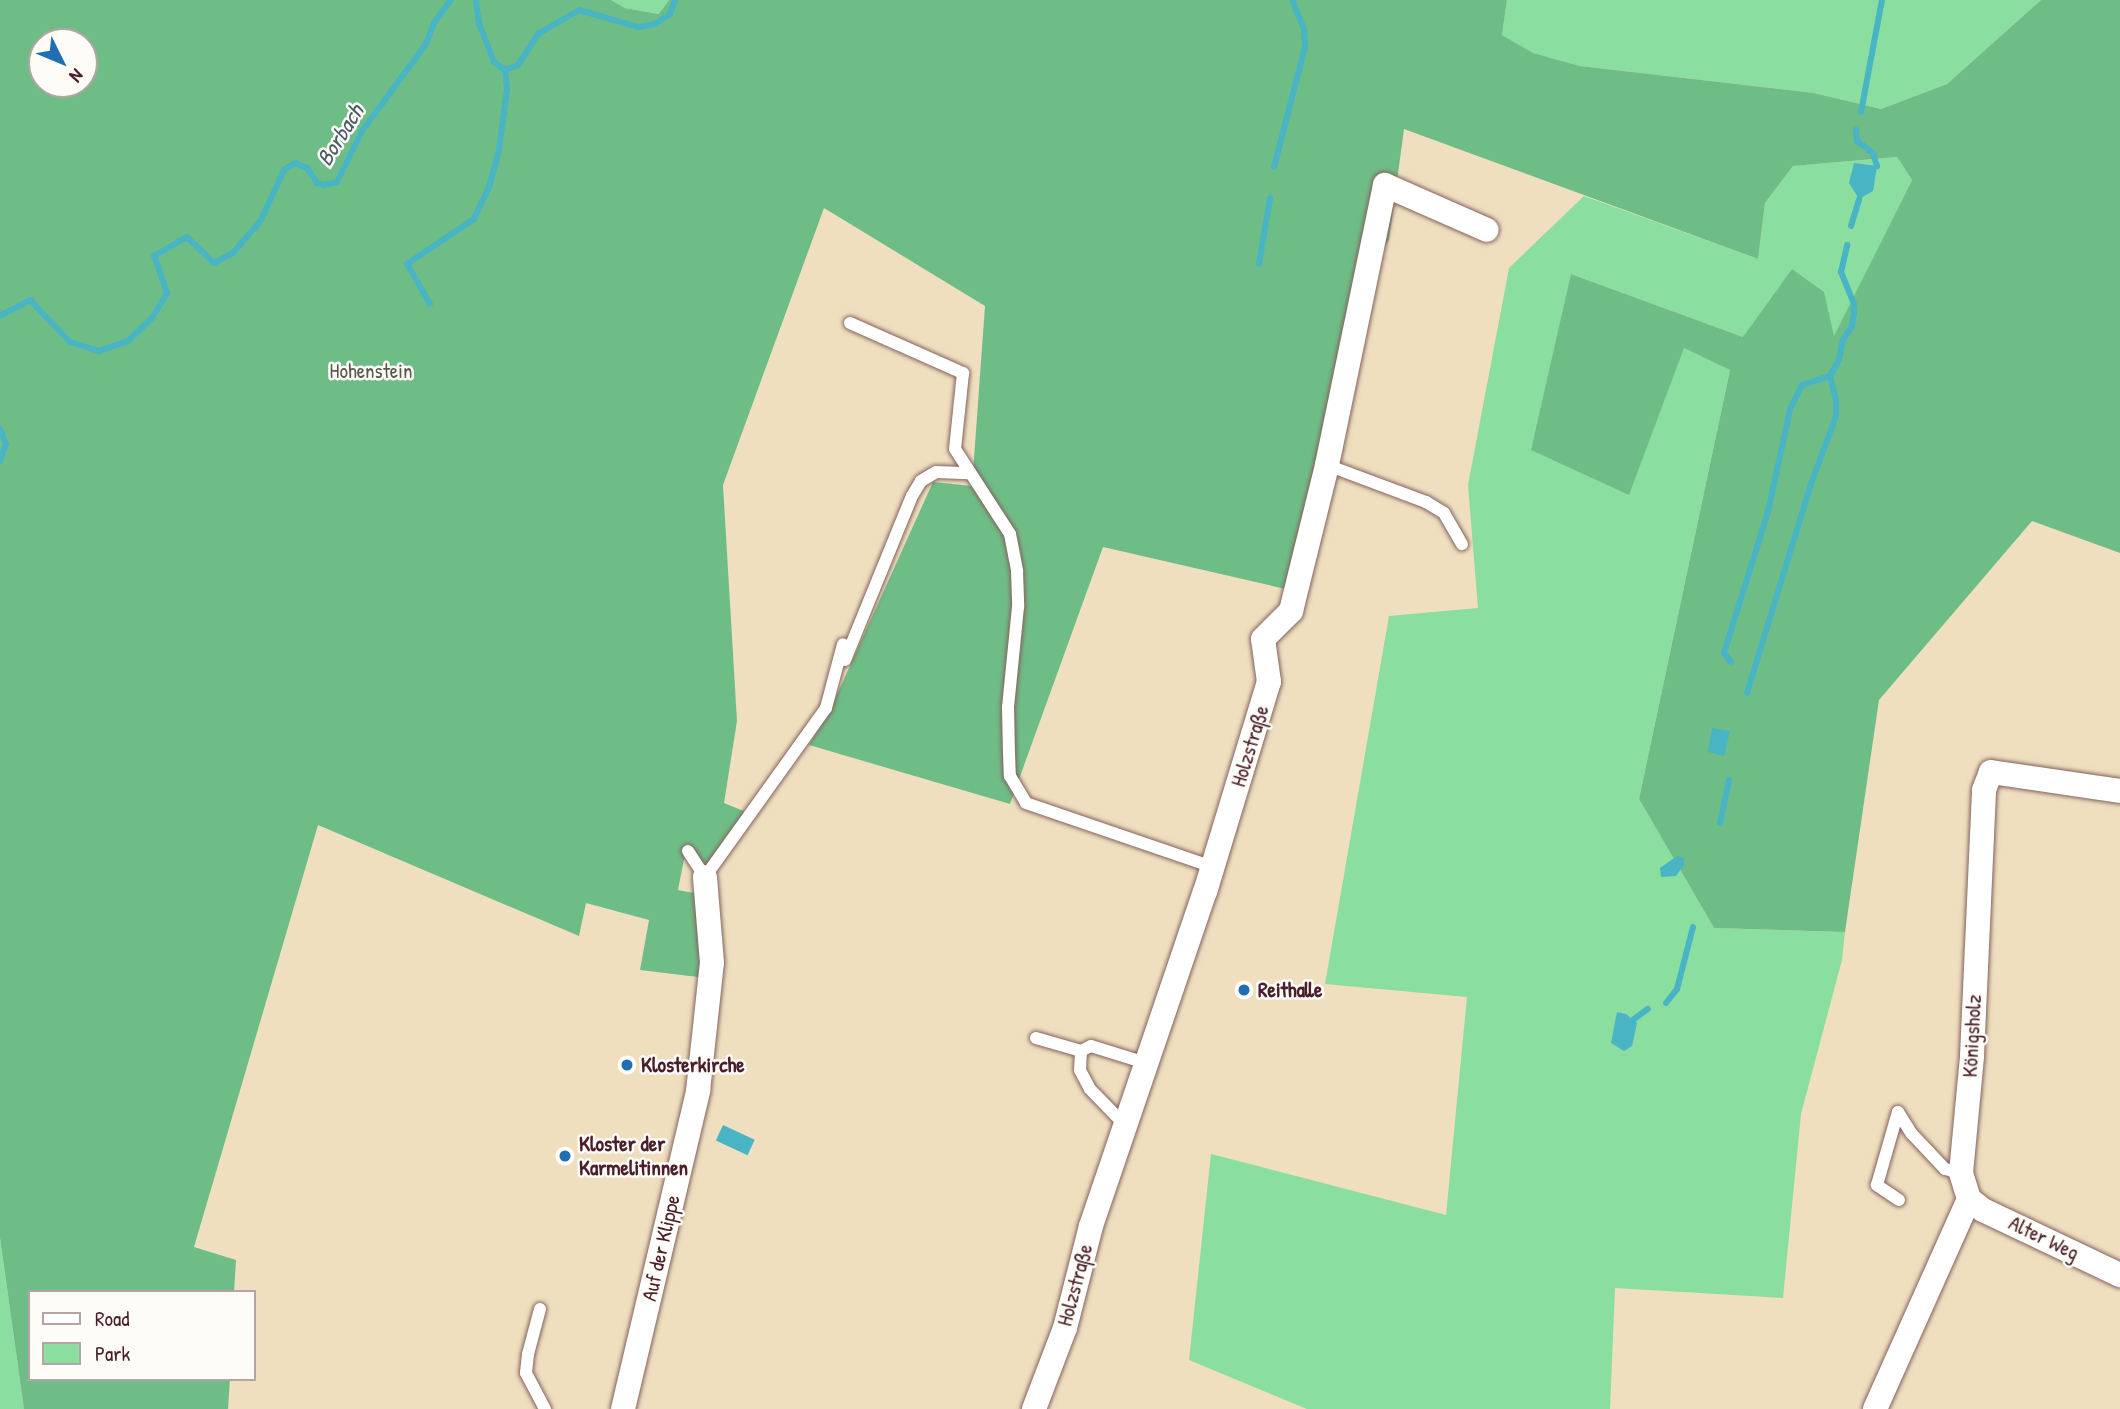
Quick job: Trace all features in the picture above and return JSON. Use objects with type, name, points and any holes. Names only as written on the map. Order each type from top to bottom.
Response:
[{"type":"street","name":"Holzstraße","points":[[1034,1409],[1065,1328],[1091,1226],[1213,867],[1269,682],[1263,639],[1291,611],[1327,465],[1385,185],[1488,230]]},
{"type":"street","name":"Königsholz","points":[[1969,1199],[1961,1173],[1972,1056],[1984,790],[1991,772],[2120,791]]},
{"type":"street","name":"Auf der Klippe","points":[[624,1409],[698,1091],[712,963],[705,877]]},
{"type":"street","name":"Alter Weg","points":[[1969,1199],[1983,1210],[2120,1275]]},
{"type":"street","points":[[1875,1409],[1969,1199]]},
{"type":"lane","points":[[850,323],[963,373],[955,449],[1010,534],[1017,571],[1018,607],[1008,707],[1009,753],[1010,776],[1026,803],[1213,867]]},
{"type":"lane","points":[[1327,465],[1426,502],[1444,513],[1462,544]]},
{"type":"lane","points":[[688,851],[705,877],[826,708],[912,496],[922,481],[936,472],[969,473]]},
{"type":"lane","points":[[826,708],[843,644]]},
{"type":"lane","points":[[1036,1038],[1081,1051],[1091,1045],[1146,1063]]},
{"type":"lane","points":[[1081,1051],[1079,1061],[1084,1079],[1096,1096],[1124,1124]]},
{"type":"lane","points":[[1899,1200],[1877,1185],[1898,1112],[1912,1134],[1945,1169],[1961,1173]]},
{"type":"lane","points":[[540,1310],[528,1354],[526,1373],[545,1409]]},
{"type":"green space","name":"Hohenstein","points":[[0,0],[611,0],[625,8],[659,14],[669,0],[1507,0],[1502,35],[1533,53],[1580,66],[1814,93],[1881,109],[1947,84],[2041,0],[2120,0],[2120,553],[2032,521],[1879,700],[1845,932],[1714,928],[1639,799],[1730,370],[1684,348],[1629,495],[1531,450],[1571,274],[1743,337],[1792,269],[1824,292],[1834,336],[1912,180],[1897,157],[1793,166],[1765,203],[1758,259],[1404,129],[1389,240],[1359,287],[1303,593],[1103,547],[1010,804],[809,745],[830,710],[933,482],[972,486],[985,306],[824,208],[723,485],[737,721],[724,803],[746,812],[707,864],[684,859],[678,890],[699,894],[706,978],[640,970],[649,920],[586,903],[579,936],[318,825],[194,1247],[236,1260],[234,1290],[28,1290],[28,1381],[230,1381],[228,1409],[24,1409],[0,1238]]},
{"type":"green space","points":[[611,0],[669,0],[660,14],[625,8]]},
{"type":"green space","points":[[1507,0],[2041,0],[1947,84],[1881,109],[1814,93],[1580,66],[1532,53],[1502,35]]},
{"type":"green space","points":[[1897,157],[1912,180],[1834,337],[1743,337],[1571,274],[1684,347],[1730,370],[1639,799],[1714,928],[1845,932],[1842,960],[1801,1114],[1783,1298],[1615,1288],[1610,1409],[1307,1409],[1189,1360],[1211,1154],[1446,1215],[1467,997],[1325,984],[1389,616],[1478,608],[1468,485],[1509,268],[1584,196],[1758,259],[1765,203],[1793,166]]},
{"type":"green space","points":[[0,1238],[24,1409],[0,1409]]},
{"type":"water","points":[[1854,163],[1877,166],[1873,191],[1859,199],[1849,183]]},
{"type":"water","points":[[1712,728],[1730,731],[1724,756],[1708,752]]},
{"type":"water","points":[[1677,856],[1684,858],[1684,865],[1676,876],[1661,877],[1660,868]]},
{"type":"water","points":[[1617,1012],[1626,1014],[1637,1023],[1632,1046],[1624,1051],[1611,1043]]},
{"type":"water","points":[[723,1125],[755,1140],[748,1155],[716,1140]]},
{"type":"waterway","name":"Borbach","points":[[0,316],[30,300],[70,342],[99,351],[128,341],[151,319],[167,293],[154,256],[187,237],[214,263],[233,253],[261,220],[284,170],[295,163],[307,168],[317,183],[324,185],[337,182],[362,131],[426,44],[434,23],[451,0]]},
{"type":"waterway","name":"Borbach","points":[[476,0],[479,23],[494,62],[505,70],[518,65],[538,34],[579,10],[638,27],[655,24],[670,14],[675,0]]},
{"type":"waterway","points":[[1274,167],[1305,47],[1304,29],[1292,0]]},
{"type":"waterway","points":[[1861,112],[1882,0]]},
{"type":"waterway","points":[[430,304],[407,264],[474,219],[490,184],[499,150],[507,89],[505,70]]},
{"type":"waterway","points":[[1856,130],[1857,141],[1873,153],[1877,166]]},
{"type":"waterway","points":[[1259,264],[1270,198]]},
{"type":"waterway","points":[[1851,226],[1859,199]]},
{"type":"waterway","points":[[1747,693],[1811,484],[1836,416],[1836,400],[1830,376],[1839,360],[1843,340],[1852,326],[1854,313],[1854,304],[1841,272],[1847,245]]},
{"type":"waterway","points":[[1731,662],[1724,653],[1768,512],[1790,409],[1802,385],[1830,376]]},
{"type":"waterway","name":"Borbach","points":[[0,429],[6,444],[0,461]]},
{"type":"waterway","points":[[1720,823],[1729,780]]},
{"type":"waterway","points":[[1666,1003],[1677,989],[1693,927]]},
{"type":"waterway","points":[[1634,1019],[1648,1009]]},
{"type":"place","name":"Reithalle","points":[[1244,990]]},
{"type":"place","name":"Klosterkirche","points":[[627,1065]]},
{"type":"place","name":"Kloster der Karmelitinnen","points":[[565,1156]]}]
